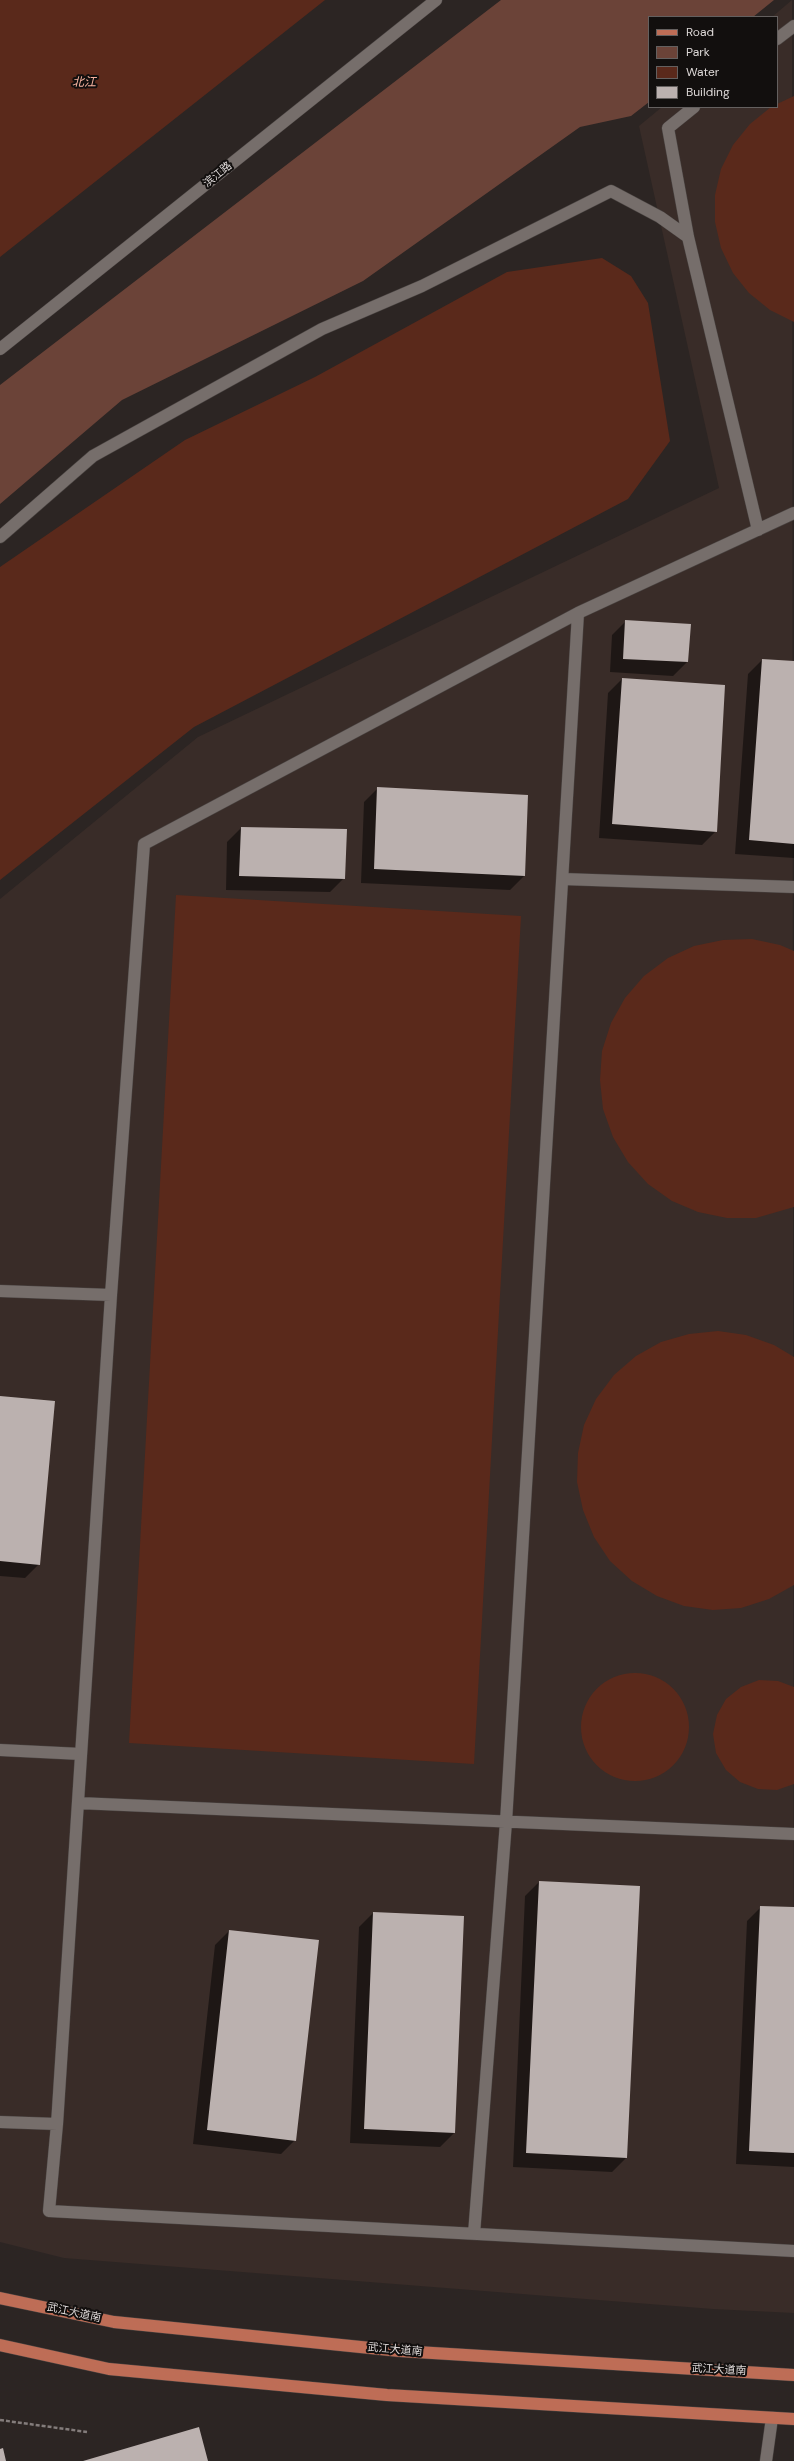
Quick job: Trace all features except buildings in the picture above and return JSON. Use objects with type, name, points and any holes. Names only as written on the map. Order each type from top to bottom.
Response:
[{"type":"main road","name":"武江大道南","points":[[0,2298],[114,2322],[400,2351],[794,2375]]},
{"type":"main road","points":[[0,2345],[109,2369],[388,2395],[794,2419]]},
{"type":"street","name":"滨江路","points":[[0,349],[436,0]]},
{"type":"street","points":[[778,39],[794,26]]},
{"type":"street","points":[[693,108],[668,128],[688,237],[758,530]]},
{"type":"street","points":[[0,537],[94,456],[322,329],[422,286],[611,191],[660,217],[688,237]]},
{"type":"street","points":[[794,513],[578,613],[144,844],[111,1295],[57,2124],[49,2211],[794,2251]]},
{"type":"street","points":[[474,2234],[506,1822],[578,613]]},
{"type":"street","points":[[563,878],[794,887]]},
{"type":"street","points":[[0,1291],[111,1295]]},
{"type":"street","points":[[0,1750],[81,1754]]},
{"type":"street","points":[[78,1803],[794,1834]]},
{"type":"street","points":[[0,2122],[57,2124]]},
{"type":"street","points":[[766,2461],[772,2418]]},
{"type":"path","points":[[0,2420],[86,2432]]},
{"type":"shaded area","points":[[792,0],[794,2313],[713,2309],[64,2258],[0,2242],[0,899],[198,737],[719,488],[639,126],[661,108],[778,108],[778,16],[773,16]]},
{"type":"green space","points":[[501,0],[774,0],[754,16],[648,16],[648,103],[631,116],[580,127],[363,281],[122,400],[0,504],[0,385]]},
{"type":"water","name":"北江","points":[[0,0],[325,0],[0,257]]},
{"type":"water","points":[[794,96],[794,322],[770,310],[749,293],[733,273],[721,248],[715,222],[715,195],[721,169],[733,145],[750,124],[770,108],[778,108],[778,104]]},
{"type":"water","points":[[602,258],[631,276],[648,303],[670,441],[628,499],[194,727],[0,880],[0,567],[185,440],[315,377],[507,272]]},
{"type":"water","points":[[176,895],[521,916],[474,1764],[129,1743]]},
{"type":"water","points":[[752,939],[780,945],[794,951],[794,1207],[756,1218],[727,1218],[698,1212],[672,1201],[648,1184],[628,1162],[613,1137],[603,1109],[600,1080],[602,1051],[611,1023],[625,998],[644,976],[668,958],[694,946],[723,940]]},
{"type":"water","points":[[718,1331],[746,1335],[774,1345],[794,1357],[794,1585],[769,1599],[741,1608],[713,1610],[684,1606],[657,1596],[632,1581],[610,1561],[594,1537],[583,1510],[577,1482],[578,1453],[584,1425],[596,1399],[614,1375],[636,1356],[661,1342],[689,1334]]},
{"type":"water","points":[[635,1673],[656,1677],[673,1689],[685,1706],[689,1727],[685,1748],[673,1765],[656,1777],[635,1781],[614,1777],[597,1765],[585,1748],[581,1727],[585,1706],[597,1689],[614,1677]]},
{"type":"water","points":[[759,1680],[778,1681],[794,1687],[794,1784],[777,1790],[758,1789],[740,1782],[726,1770],[716,1753],[713,1734],[717,1715],[726,1699],[741,1687]]}]
